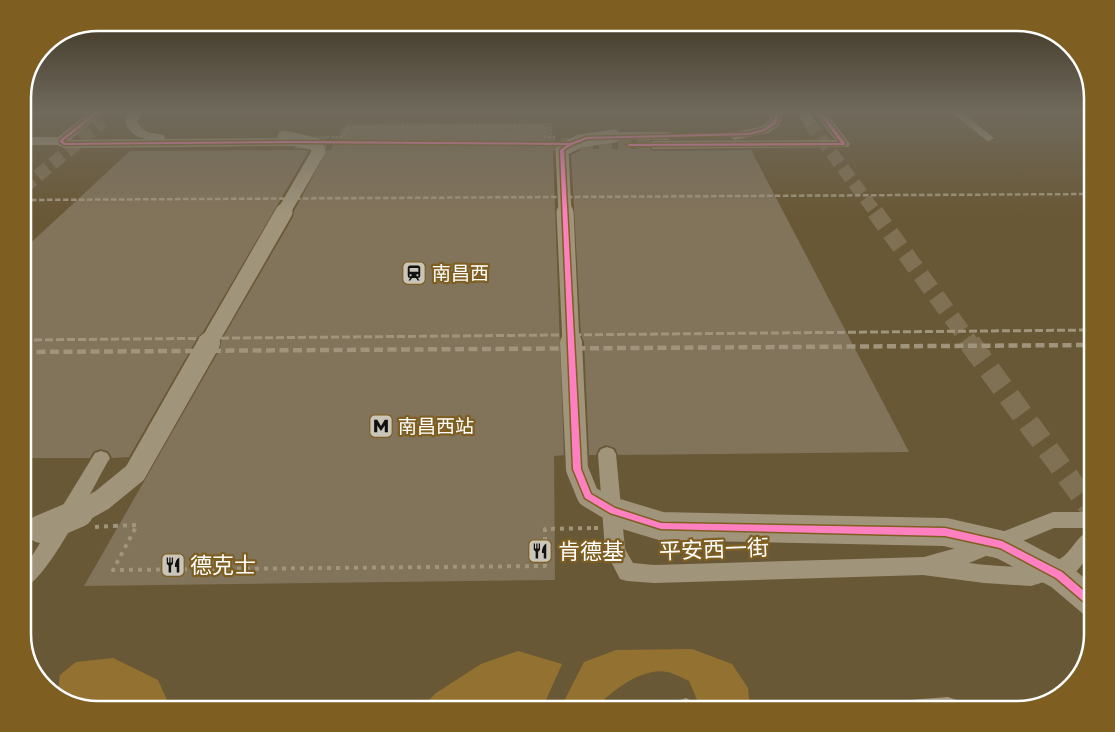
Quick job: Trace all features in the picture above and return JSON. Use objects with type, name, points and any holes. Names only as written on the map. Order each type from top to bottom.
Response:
[{"type":"street","points":[[31,529],[41,529],[80,514],[116,491],[135,473],[319,151],[316,145]]},
{"type":"street","points":[[569,145],[562,150],[577,469],[588,496],[613,511],[661,526],[945,532],[1002,545],[1059,575],[1084,596]]},
{"type":"street","name":"平安西一街","points":[[607,454],[615,550],[628,572],[654,574],[923,566]]},
{"type":"street","points":[[31,570],[39,562],[101,458]]},
{"type":"street","points":[[923,566],[975,552],[1053,520],[1084,520]]},
{"type":"street","points":[[923,566],[984,574],[1031,577],[1069,566],[1084,548]]},
{"type":"path","points":[[114,526],[137,526],[113,570],[545,566],[545,529],[594,528]]},
{"type":"shaded area","points":[[692,649],[732,664],[748,688],[749,701],[698,701],[689,681],[675,674],[657,671],[647,673],[627,682],[603,701],[564,701],[584,662],[616,650]]},
{"type":"shaded area","points":[[518,651],[562,664],[546,701],[428,701],[436,693],[481,664]]},
{"type":"shaded area","points":[[113,658],[158,680],[167,701],[98,701],[69,694],[58,687],[60,675],[76,662]]},
{"type":"building","name":"南昌西站","points":[[334,145],[553,145],[564,455],[554,456],[555,580],[84,586],[220,349],[221,341],[293,217],[294,211],[327,150],[331,150]]},
{"type":"building","points":[[584,149],[649,149],[653,151],[751,150],[909,452],[618,455],[615,448],[606,445],[599,448],[596,455],[589,455],[584,342],[581,335],[571,155]]},
{"type":"building","points":[[130,151],[309,151],[129,457],[112,458],[108,451],[100,449],[93,452],[90,458],[31,458],[31,243]]},
{"type":"tunnel","points":[[31,181],[75,145]]},
{"type":"tunnel","points":[[826,145],[876,213]]},
{"type":"tunnel","points":[[875,212],[971,344]]},
{"type":"tunnel","points":[[970,343],[1084,499]]},
{"type":"railway","points":[[31,200],[1084,194]]},
{"type":"railway","points":[[31,340],[1084,330]]},
{"type":"railway","points":[[31,352],[1084,345]]},
{"type":"cycle path","points":[[569,145],[562,150],[577,469],[588,496],[613,511],[661,526],[945,532],[1002,545],[1059,575],[1084,596]]},
{"type":"place","name":"南昌西","points":[[414,273]]},
{"type":"place","name":"南昌西站","points":[[381,426]]},
{"type":"place","name":"肯德基","points":[[540,551]]},
{"type":"place","name":"德克士","points":[[173,565]]}]
